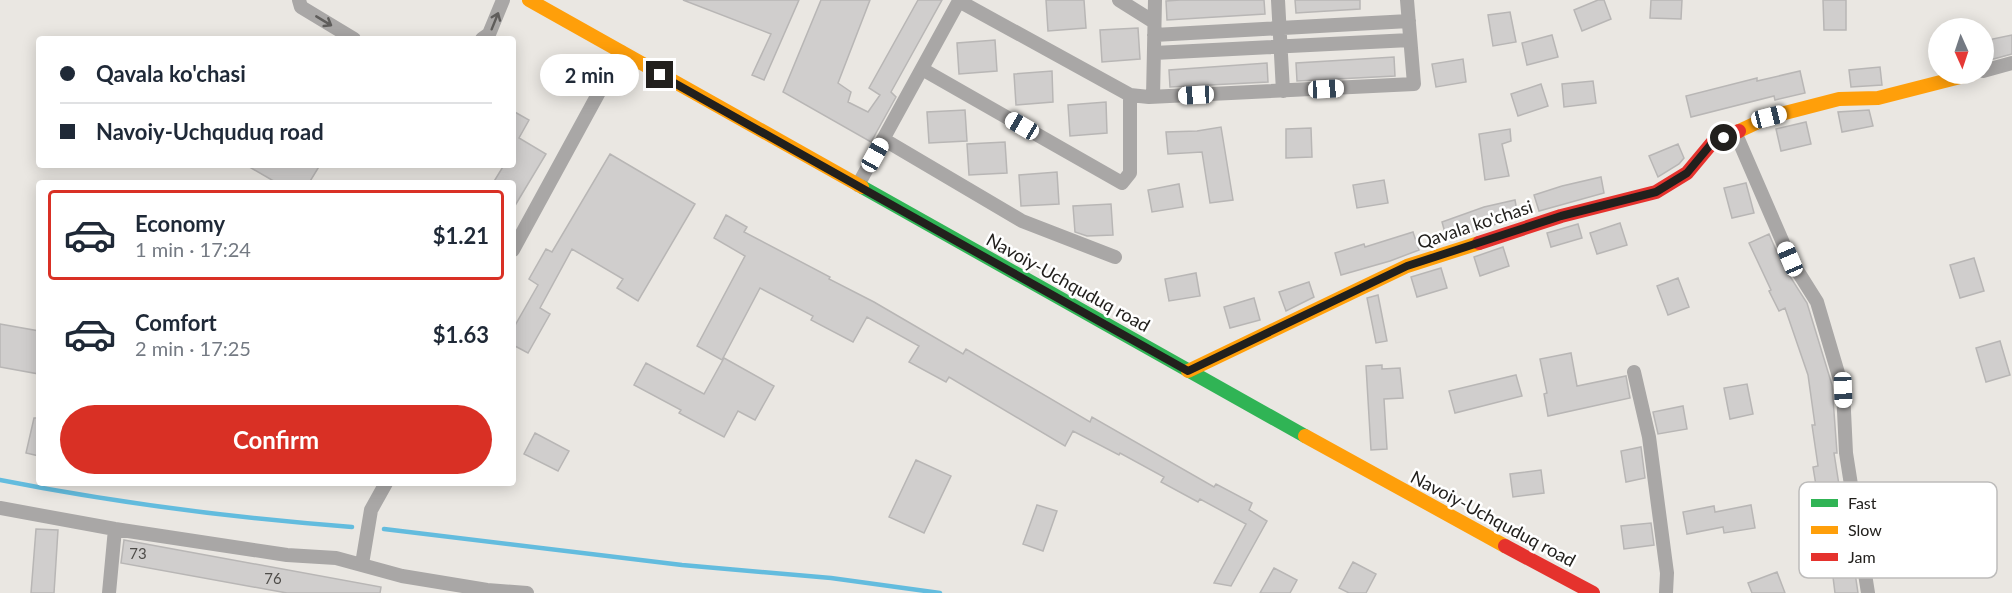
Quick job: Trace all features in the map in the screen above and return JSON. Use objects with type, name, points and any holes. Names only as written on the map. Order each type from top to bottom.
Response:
[{"type":"main road","name":"Navoiy-Uchquduq road","points":[[529,0],[1406,493],[1593,593]]},
{"type":"main road","name":"Qavala ko'chasi","points":[[1188,371],[1407,266],[1561,216],[1656,192],[1687,173],[1712,143],[1769,117],[1839,99],[1878,98],[1933,84]]},
{"type":"street","points":[[299,0],[301,7],[349,36]]},
{"type":"street","points":[[486,36],[503,0]]},
{"type":"street","points":[[1119,0],[1154,28],[1279,28],[1409,21]]},
{"type":"street","points":[[1153,97],[1155,0]]},
{"type":"street","points":[[1278,0],[1283,91]]},
{"type":"street","points":[[858,185],[959,1],[1130,95],[1153,97],[1414,84],[1407,0]]},
{"type":"street","points":[[1154,53],[1410,40]]},
{"type":"street","points":[[516,244],[621,52]]},
{"type":"street","points":[[1994,68],[2012,63]]},
{"type":"street","points":[[922,69],[1122,183],[1130,173],[1130,95]]},
{"type":"street","points":[[1735,132],[1790,259],[1817,302],[1843,390],[1846,453],[1851,482]]},
{"type":"street","points":[[883,139],[1022,221],[1115,257]]},
{"type":"street","points":[[1634,372],[1649,437],[1667,573],[1666,593]]},
{"type":"street","points":[[362,564],[371,510],[384,486]]},
{"type":"street","points":[[0,508],[115,529],[287,555],[336,558],[402,576],[487,591],[527,593]]},
{"type":"street","points":[[109,593],[115,529]]},
{"type":"street","points":[[1866,578],[1868,593]]},
{"type":"building","points":[[683,0],[799,0],[764,80],[752,75],[771,34]]},
{"type":"building","points":[[821,0],[870,0],[838,83],[851,92],[848,102],[868,112],[880,95],[869,88],[918,0],[942,0],[891,92],[896,97],[871,142],[783,92]]},
{"type":"building","points":[[1046,0],[1084,0],[1086,28],[1048,31]]},
{"type":"building","points":[[1264,0],[1265,14],[1167,20],[1166,1]]},
{"type":"building","points":[[1295,0],[1360,0],[1360,9],[1296,13]]},
{"type":"building","points":[[1598,0],[1604,0],[1611,19],[1582,31],[1574,10]]},
{"type":"building","points":[[1651,0],[1682,0],[1681,19],[1650,18]]},
{"type":"building","points":[[1823,0],[1846,0],[1846,30],[1824,30]]},
{"type":"building","points":[[1510,12],[1516,42],[1493,46],[1488,15]]},
{"type":"building","points":[[1138,28],[1140,59],[1102,62],[1100,30]]},
{"type":"building","points":[[1552,35],[1558,57],[1527,65],[1522,43]]},
{"type":"building","points":[[2012,35],[2012,54],[1994,59],[1994,39]]},
{"type":"building","points":[[995,40],[997,71],[959,74],[957,43]]},
{"type":"building","points":[[1394,57],[1395,76],[1297,81],[1296,63]]},
{"type":"building","points":[[1463,59],[1466,82],[1436,87],[1432,64]]},
{"type":"building","points":[[1267,63],[1268,82],[1170,87],[1169,70]]},
{"type":"building","points":[[1880,67],[1882,85],[1851,87],[1849,70]]},
{"type":"building","points":[[1052,71],[1053,102],[1016,105],[1014,74]]},
{"type":"building","points":[[1800,71],[1805,93],[1775,100],[1774,96],[1691,117],[1686,96],[1757,78],[1757,81]]},
{"type":"building","points":[[1593,81],[1596,103],[1564,107],[1562,84]]},
{"type":"building","points":[[1541,84],[1548,106],[1518,116],[1511,94]]},
{"type":"building","points":[[1106,102],[1107,133],[1070,136],[1068,105]]},
{"type":"building","points":[[965,110],[967,141],[929,143],[927,112]]},
{"type":"building","points":[[1869,110],[1873,126],[1842,132],[1838,112]]},
{"type":"building","points":[[516,113],[529,120],[519,138],[546,154],[516,204],[516,180],[495,180],[502,168],[516,168]]},
{"type":"building","points":[[1806,122],[1811,144],[1781,151],[1776,129]]},
{"type":"building","points":[[1221,127],[1233,200],[1210,203],[1202,152],[1168,154],[1166,132],[1197,131]]},
{"type":"building","points":[[1311,128],[1312,157],[1286,158],[1286,129]]},
{"type":"building","points":[[1510,129],[1511,141],[1502,144],[1509,176],[1485,180],[1479,134]]},
{"type":"building","points":[[1005,142],[1007,173],[969,175],[967,144]]},
{"type":"building","points":[[1678,144],[1684,158],[1679,164],[1658,177],[1649,156]]},
{"type":"building","points":[[610,154],[695,204],[638,301],[617,288],[623,279],[572,249],[540,308],[550,314],[528,353],[516,347],[516,324],[538,285],[529,279],[546,249],[552,252]]},
{"type":"building","points":[[251,168],[318,168],[311,180],[272,180]]},
{"type":"building","points":[[1057,172],[1059,204],[1021,206],[1019,175]]},
{"type":"building","points":[[1601,177],[1604,193],[1539,211],[1534,195]]},
{"type":"building","points":[[1384,180],[1388,203],[1357,208],[1353,185]]},
{"type":"building","points":[[1746,183],[1754,213],[1732,218],[1724,188]]},
{"type":"building","points":[[1179,184],[1183,207],[1152,212],[1148,190]]},
{"type":"building","points":[[1515,200],[1518,217],[1447,240],[1442,222],[1484,207]]},
{"type":"building","points":[[1111,204],[1113,235],[1087,236],[1075,232],[1073,206]]},
{"type":"building","points":[[726,215],[747,227],[744,232],[830,277],[829,279],[874,302],[963,354],[966,349],[1090,422],[1092,417],[1214,487],[1216,484],[1252,503],[1249,510],[1267,521],[1231,586],[1214,583],[1246,524],[1200,499],[1198,502],[1161,482],[1164,477],[1120,453],[1119,455],[1073,431],[1065,446],[949,377],[946,382],[909,362],[919,346],[867,317],[853,342],[811,320],[813,316],[760,288],[722,360],[697,346],[745,256],[714,238]]},
{"type":"building","points":[[1620,223],[1627,245],[1597,254],[1590,233]]},
{"type":"building","points":[[1578,224],[1582,238],[1551,247],[1547,233]]},
{"type":"building","points":[[1413,232],[1419,250],[1341,275],[1335,253],[1364,244],[1365,247]]},
{"type":"building","points":[[1769,234],[1782,264],[1807,303],[1832,385],[1837,453],[1834,453],[1839,482],[1815,482],[1813,467],[1818,466],[1808,375],[1785,308],[1779,311],[1749,243]]},
{"type":"building","points":[[1503,247],[1509,266],[1480,276],[1474,257]]},
{"type":"building","points":[[1974,258],[1984,291],[1960,298],[1950,265]]},
{"type":"building","points":[[1441,268],[1447,288],[1417,297],[1411,277]]},
{"type":"building","points":[[1196,273],[1200,296],[1169,301],[1165,279]]},
{"type":"building","points":[[1678,278],[1689,307],[1668,315],[1657,286]]},
{"type":"building","points":[[1309,282],[1314,297],[1286,311],[1279,292]]},
{"type":"building","points":[[1378,295],[1387,341],[1376,343],[1367,298]]},
{"type":"building","points":[[1254,298],[1260,320],[1230,328],[1224,307]]},
{"type":"building","points":[[0,324],[36,330],[36,373],[0,367]]},
{"type":"building","points":[[2000,341],[2010,375],[1986,382],[1976,348]]},
{"type":"building","points":[[1571,353],[1577,386],[1626,376],[1630,398],[1548,416],[1544,394],[1547,393],[1540,359]]},
{"type":"building","points":[[724,358],[774,386],[755,420],[738,411],[724,437],[679,413],[681,410],[634,385],[646,363],[704,394]]},
{"type":"building","points":[[1382,365],[1382,369],[1400,368],[1403,398],[1384,399],[1387,449],[1371,450],[1366,366]]},
{"type":"building","points":[[1516,375],[1522,396],[1455,413],[1449,391]]},
{"type":"building","points":[[1747,384],[1753,414],[1730,419],[1724,388]]},
{"type":"building","points":[[1683,406],[1687,429],[1658,434],[1653,412]]},
{"type":"building","points":[[34,418],[36,418],[36,455],[26,453]]},
{"type":"building","points":[[535,433],[569,451],[558,471],[524,454]]},
{"type":"building","points":[[1641,447],[1645,478],[1626,482],[1621,451]]},
{"type":"building","points":[[916,460],[951,476],[924,533],[889,517]]},
{"type":"building","points":[[1541,470],[1544,493],[1513,497],[1510,474]]},
{"type":"building","points":[[1037,505],[1057,511],[1043,551],[1023,544]]},
{"type":"building","points":[[1751,505],[1755,528],[1724,533],[1723,527],[1687,534],[1683,512],[1714,506],[1715,512]]},
{"type":"building","points":[[1651,523],[1654,545],[1624,549],[1621,526]]},
{"type":"building","points":[[36,529],[58,530],[54,593],[31,593]]},
{"type":"building","points":[[124,540],[381,587],[380,593],[287,593],[121,563]]},
{"type":"building","points":[[1353,562],[1376,574],[1366,593],[1349,593],[1339,588]]},
{"type":"building","points":[[1274,568],[1297,580],[1290,593],[1260,593]]},
{"type":"building","points":[[1777,572],[1785,593],[1752,593],[1748,583]]},
{"type":"building","points":[[1833,578],[1856,578],[1858,593],[1835,593]]},
{"type":"waterway","points":[[0,480],[176,509],[352,527]]},
{"type":"waterway","points":[[384,529],[682,565],[831,578],[940,593]]},
{"type":"traffic: fast","points":[[862,187],[1305,436]]},
{"type":"traffic: slow","points":[[529,0],[862,187]]},
{"type":"traffic: slow","points":[[1739,131],[1769,117],[1839,99],[1878,98],[1933,84]]},
{"type":"traffic: slow","points":[[1188,371],[1407,266],[1479,243]]},
{"type":"traffic: slow","points":[[1305,436],[1505,546]]},
{"type":"traffic: jam","points":[[1479,243],[1561,216],[1656,192],[1687,173],[1712,143],[1739,131]]},
{"type":"traffic: jam","points":[[1505,546],[1593,593]]},
{"type":"route","points":[[660,75],[1188,371],[1407,266],[1561,216],[1656,192],[1687,173],[1712,143],[1724,138]]}]
